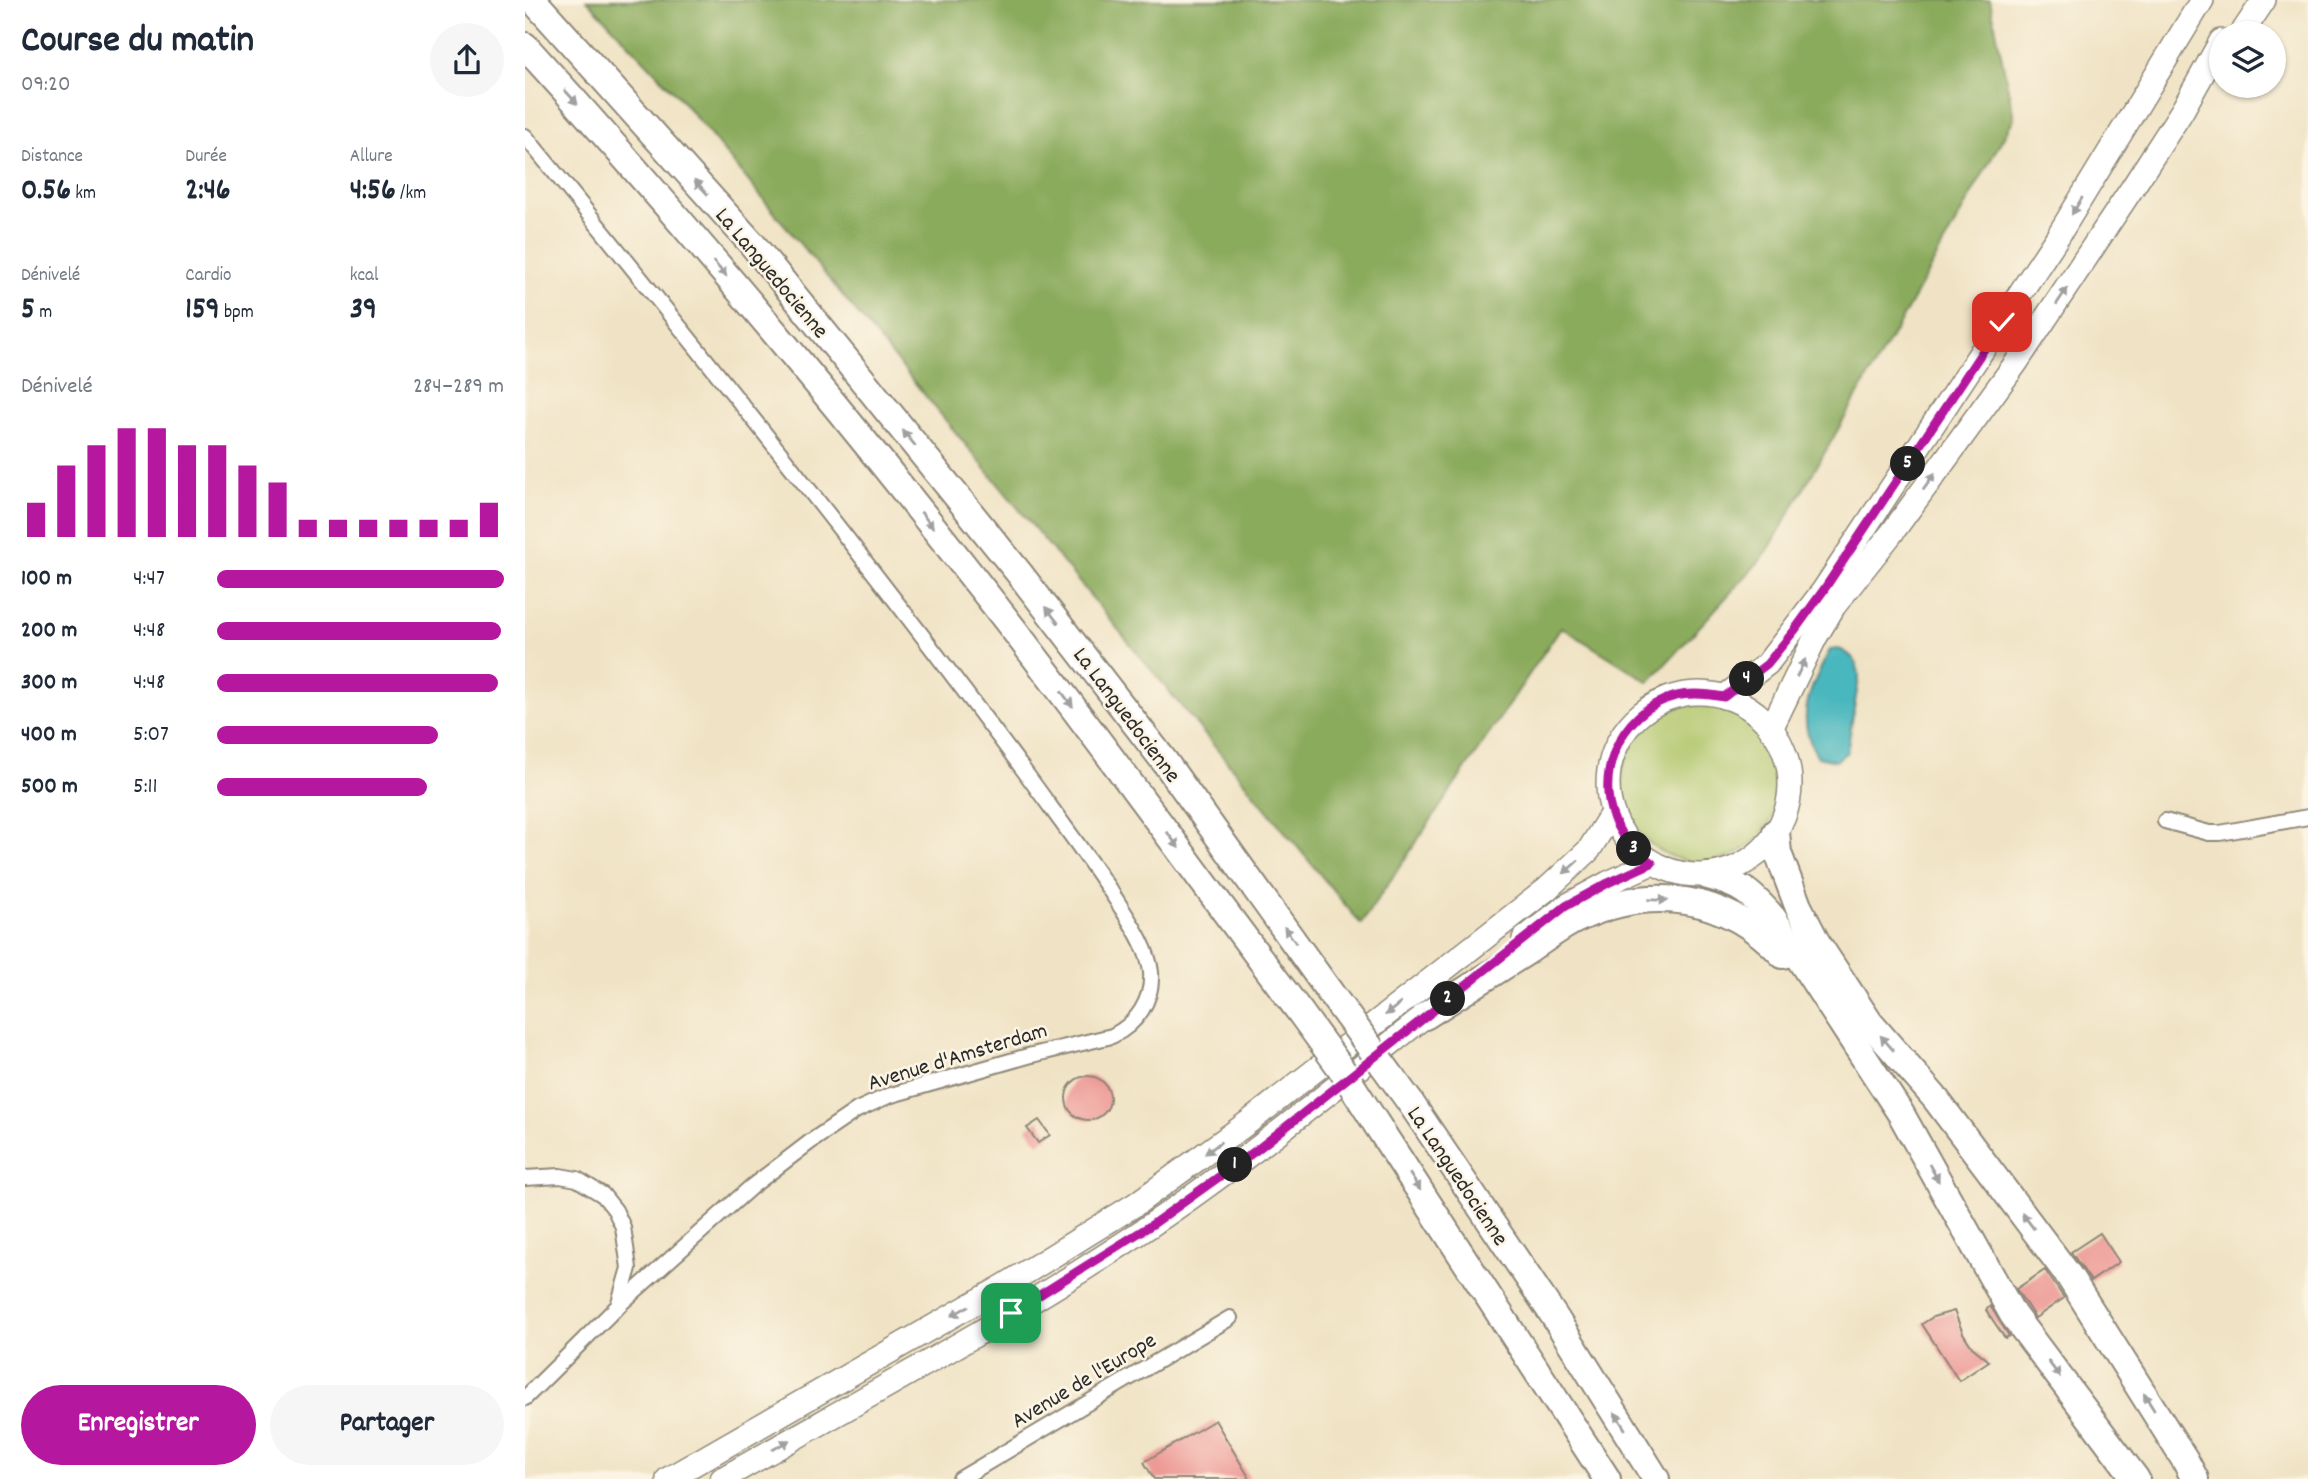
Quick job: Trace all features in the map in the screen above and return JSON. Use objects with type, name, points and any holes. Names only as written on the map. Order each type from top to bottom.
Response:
[{"type":"highway","name":"La Languedocienne","points":[[533,0],[753,245],[1019,573],[1165,762],[1410,1102],[1554,1317],[1656,1479]]},
{"type":"highway","name":"La Languedocienne","points":[[525,46],[722,270],[866,443],[988,595],[1124,775],[1340,1067],[1607,1479]]},
{"type":"highway","points":[[1776,832],[1778,853],[1798,906],[1817,943],[1869,1022],[1935,1098],[2069,1276],[2195,1479]]},
{"type":"highway","points":[[1708,876],[1735,883],[1757,900],[1773,918],[1901,1114],[2013,1315],[2136,1479]]},
{"type":"highway","points":[[1425,1016],[1577,919],[1615,905],[1651,898],[1701,903],[1733,915],[1764,934],[1829,1005]]},
{"type":"main road","points":[[2113,148],[2191,0]]},
{"type":"main road","points":[[1724,697],[1767,664],[1823,591],[2013,305],[2113,148],[2201,0]]},
{"type":"main road","points":[[2232,21],[2245,0]]},
{"type":"main road","points":[[2250,21],[2264,0]]},
{"type":"main road","points":[[1771,729],[1815,638],[1834,606],[1891,534],[2016,363],[2098,243],[2182,111],[2209,63]]},
{"type":"main road","points":[[2182,111],[2209,80]]},
{"type":"main road","points":[[1700,693],[1724,697],[1751,709],[1771,729],[1783,750],[1789,774],[1789,798],[1776,832],[1758,854],[1735,868],[1708,876],[1679,874],[1652,863],[1635,850],[1621,833],[1612,813],[1608,788],[1610,763],[1619,740],[1634,719],[1654,705],[1676,696],[1700,693]]},
{"type":"main road","points":[[668,1479],[1004,1286],[1165,1183],[1250,1121],[1547,888],[1589,850],[1612,813]]},
{"type":"main road","points":[[722,1479],[1011,1313],[1153,1224],[1258,1149],[1566,906],[1652,863]]},
{"type":"street","name":"Avenue d'Amsterdam","points":[[525,136],[768,436],[964,691],[1090,861],[1129,920],[1146,954],[1151,972],[1148,999],[1136,1019],[1125,1030],[1112,1036],[1028,1056],[888,1096],[857,1110],[751,1187],[618,1306],[525,1398]]},
{"type":"street","points":[[2165,821],[2209,833],[2220,833],[2308,817]]},
{"type":"street","name":"Avenue d'Amsterdam","points":[[525,1178],[560,1176],[577,1179],[603,1195],[615,1210],[623,1227],[629,1268],[618,1306]]},
{"type":"street","name":"Avenue de l'Europe","points":[[960,1479],[1230,1318]]},
{"type":"green space","points":[[587,0],[1990,0],[2014,118],[1766,554],[1649,682],[1561,627],[1361,924],[679,97]]},
{"type":"green space","points":[[1701,704],[1731,710],[1757,727],[1774,753],[1780,783],[1774,813],[1757,839],[1731,856],[1701,862],[1671,856],[1645,839],[1628,813],[1622,783],[1628,753],[1645,727],[1671,710]]},
{"type":"water","points":[[1839,649],[1854,660],[1859,678],[1847,752],[1836,761],[1818,757],[1811,743],[1806,716],[1811,690],[1823,664],[1830,650]]},
{"type":"building","points":[[1088,1076],[1103,1083],[1110,1098],[1103,1113],[1088,1120],[1073,1113],[1066,1098],[1073,1083]]},
{"type":"building","points":[[1039,1120],[1050,1135],[1038,1143],[1027,1128]]},
{"type":"building","points":[[2100,1233],[2119,1262],[2091,1281],[2071,1252]]},
{"type":"building","points":[[2045,1270],[2064,1298],[2035,1318],[2016,1289]]},
{"type":"building","points":[[1990,1306],[2009,1336],[2005,1338],[1986,1310]]},
{"type":"building","points":[[1954,1311],[1972,1347],[1989,1361],[1959,1381],[1922,1324],[1933,1317]]},
{"type":"building","points":[[1215,1420],[1250,1479],[1154,1479],[1144,1462]]},
{"type":"route","points":[[1011,1313],[1153,1224],[1258,1149],[1566,906],[1652,863],[1635,850],[1621,833],[1612,813],[1608,788],[1610,763],[1619,740],[1634,719],[1654,705],[1676,696],[1700,693],[1724,697],[1767,664],[1823,591],[2002,322]]}]
